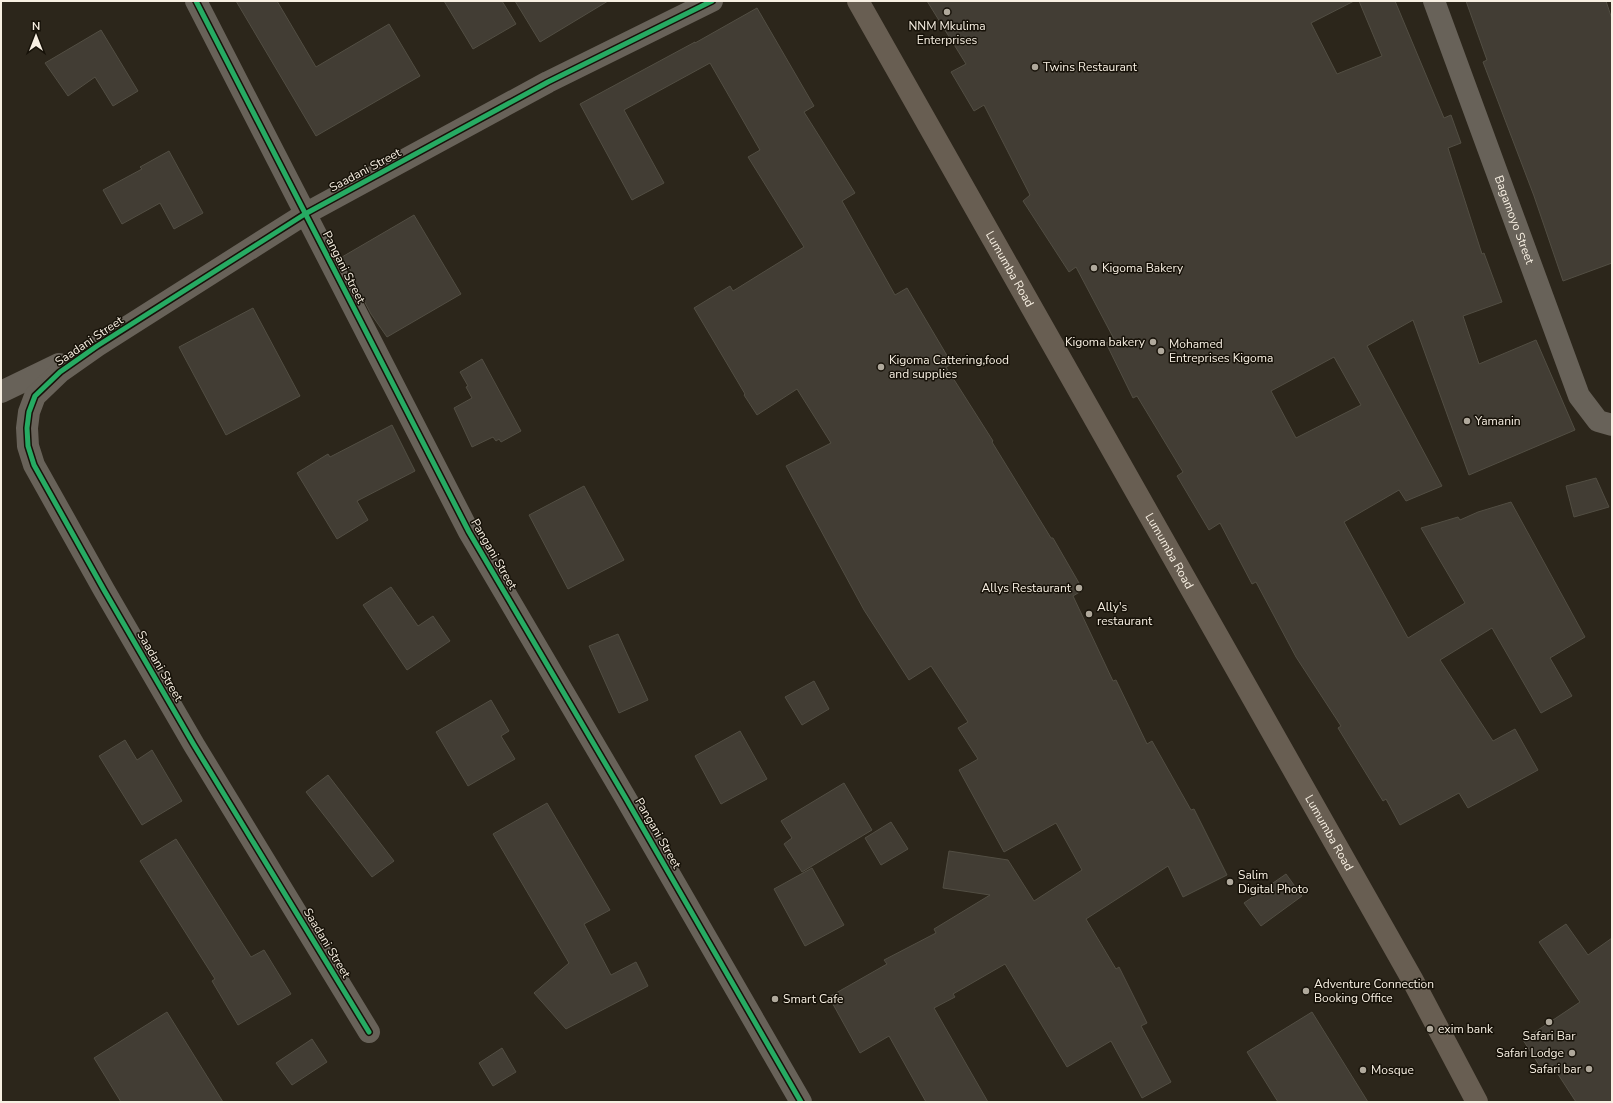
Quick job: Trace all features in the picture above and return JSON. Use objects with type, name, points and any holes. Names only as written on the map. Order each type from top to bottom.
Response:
[{"type":"main road","name":"Lumumba Road","points":[[858,1],[1412,979],[1477,1102]]},
{"type":"street","name":"Pangani Street","points":[[196,1],[469,532],[802,1102]]},
{"type":"street","name":"Saadani Street","points":[[369,1032],[194,745],[108,597],[34,465],[28,446],[27,428],[29,412],[35,396],[60,372],[97,346],[305,214],[548,82],[712,1]]},
{"type":"street","name":"Bagamoyo Street","points":[[1434,1],[1579,396],[1598,421],[1612,426]]},
{"type":"street","points":[[1,392],[97,346]]},
{"type":"building","points":[[236,1],[277,1],[316,67],[389,24],[420,76],[316,136]]},
{"type":"building","points":[[444,1],[502,1],[516,24],[473,49]]},
{"type":"building","points":[[515,1],[608,1],[540,42]]},
{"type":"building","points":[[927,1],[1354,1],[1311,23],[1337,74],[1382,56],[1359,1],[1395,1],[1444,118],[1451,115],[1461,143],[1448,148],[1482,254],[1484,253],[1502,302],[1463,316],[1479,364],[1536,340],[1575,430],[1469,475],[1413,320],[1367,346],[1442,486],[1406,501],[1399,490],[1344,522],[1408,638],[1465,603],[1421,528],[1458,517],[1460,520],[1478,512],[1511,502],[1585,637],[1550,658],[1572,696],[1541,713],[1492,628],[1440,660],[1493,741],[1515,729],[1538,770],[1468,808],[1459,793],[1400,825],[1386,799],[1383,801],[1338,728],[1341,726],[1296,657],[1256,582],[1252,584],[1220,523],[1209,530],[1177,476],[1183,472],[1137,396],[1133,398],[1106,343],[1114,339],[1076,267],[1069,272],[1023,201],[1030,195],[984,105],[974,111],[951,72],[966,64]],"holes":[[[1334,357],[1361,405],[1296,438],[1271,391]]]},
{"type":"building","points":[[1466,1],[1606,1],[1612,19],[1612,263],[1563,281],[1534,196],[1483,62],[1487,60]]},
{"type":"building","points":[[757,8],[814,106],[804,112],[855,193],[842,201],[895,295],[907,288],[952,364],[946,367],[993,441],[992,442],[1051,538],[1053,538],[1083,590],[1073,596],[1113,681],[1116,680],[1147,744],[1152,741],[1191,810],[1194,809],[1227,875],[1183,897],[1168,866],[1086,919],[1116,969],[1119,967],[1147,1023],[1141,1026],[1171,1082],[1142,1098],[1111,1041],[1067,1067],[1005,964],[953,994],[955,997],[934,1008],[988,1102],[926,1102],[889,1036],[860,1053],[829,997],[887,964],[884,960],[936,933],[934,929],[990,895],[943,888],[949,851],[1008,860],[1034,901],[1082,870],[1056,823],[1004,852],[959,770],[978,759],[958,728],[968,722],[931,666],[909,680],[864,610],[786,466],[831,443],[797,389],[757,415],[694,308],[730,286],[733,291],[804,247],[748,157],[760,150],[710,63],[624,110],[664,183],[632,200],[580,104],[695,43]]},
{"type":"building","points":[[101,30],[138,91],[113,106],[95,77],[68,96],[45,63]]},
{"type":"building","points":[[169,151],[203,213],[174,229],[160,203],[122,224],[103,190],[142,169],[140,167]]},
{"type":"building","points":[[414,215],[461,294],[387,337],[371,314],[351,276],[353,275],[342,257]]},
{"type":"building","points":[[253,308],[300,396],[226,435],[179,347]]},
{"type":"building","points":[[482,359],[521,431],[501,442],[499,439],[496,441],[493,437],[472,447],[454,408],[472,398],[466,387],[468,386],[460,372]]},
{"type":"building","points":[[392,425],[415,471],[357,501],[368,520],[337,539],[297,473],[328,454],[330,457]]},
{"type":"building","points":[[1596,478],[1609,507],[1574,517],[1566,486]]},
{"type":"building","points":[[584,486],[624,560],[568,589],[529,515]]},
{"type":"building","points":[[391,587],[418,626],[433,616],[450,641],[407,670],[363,605]]},
{"type":"building","points":[[618,634],[648,700],[619,713],[589,646]]},
{"type":"building","points":[[814,681],[829,709],[802,725],[785,697]]},
{"type":"building","points":[[491,700],[509,731],[501,736],[515,759],[468,786],[436,732]]},
{"type":"building","points":[[740,731],[767,779],[721,804],[695,756]]},
{"type":"building","points":[[125,740],[137,760],[152,750],[182,801],[142,825],[99,756]]},
{"type":"building","points":[[328,775],[394,861],[372,877],[306,792]]},
{"type":"building","points":[[844,783],[872,830],[802,872],[784,844],[792,838],[781,821]]},
{"type":"building","points":[[547,803],[610,910],[584,924],[611,975],[636,962],[648,986],[566,1029],[534,993],[569,963],[493,834]]},
{"type":"building","points":[[891,822],[908,849],[881,865],[865,838]]},
{"type":"building","points":[[176,839],[251,957],[264,950],[291,994],[238,1025],[212,981],[215,979],[140,861]]},
{"type":"building","points":[[812,868],[844,925],[805,946],[774,889]]},
{"type":"building","points":[[1286,874],[1302,896],[1261,926],[1244,903]]},
{"type":"building","points":[[1566,924],[1588,955],[1612,938],[1612,1102],[1576,1102],[1552,1065],[1543,1071],[1523,1040],[1580,1002],[1539,942]]},
{"type":"building","points":[[167,1012],[223,1102],[121,1102],[94,1058]]},
{"type":"building","points":[[1312,1012],[1368,1102],[1278,1102],[1247,1052]]},
{"type":"building","points":[[312,1039],[327,1062],[292,1085],[276,1063]]},
{"type":"building","points":[[502,1048],[516,1072],[493,1086],[479,1063]]},
{"type":"cycle path","points":[[196,1],[469,532],[625,797],[801,1102]]},
{"type":"cycle path","points":[[369,1032],[194,745],[104,590],[34,465],[28,446],[27,428],[29,412],[35,396],[60,372],[97,346],[305,214],[548,82],[712,1]]},
{"type":"place","name":"NNM Mkulima Enterprises","points":[[947,12]]},
{"type":"place","name":"Twins Restaurant","points":[[1035,67]]},
{"type":"place","name":"Kigoma Bakery","points":[[1094,268]]},
{"type":"place","name":"Kigoma bakery","points":[[1153,342]]},
{"type":"place","name":"Mohamed Entreprises Kigoma","points":[[1161,351]]},
{"type":"place","name":"Kigoma Cattering,food and supplies","points":[[881,367]]},
{"type":"place","name":"Yamanin","points":[[1467,421]]},
{"type":"place","name":"Allys Restaurant","points":[[1079,588]]},
{"type":"place","name":"Ally's restaurant","points":[[1089,614]]},
{"type":"place","name":"Salim Digital Photo","points":[[1230,882]]},
{"type":"place","name":"Adventure Connection Booking Office","points":[[1306,991]]},
{"type":"place","name":"Smart Cafe","points":[[775,999]]},
{"type":"place","name":"Safari Bar","points":[[1549,1022]]},
{"type":"place","name":"exim bank","points":[[1430,1029]]},
{"type":"place","name":"Safari Lodge","points":[[1572,1053]]},
{"type":"place","name":"Safari bar","points":[[1589,1069]]},
{"type":"place","name":"Mosque","points":[[1363,1070]]}]
